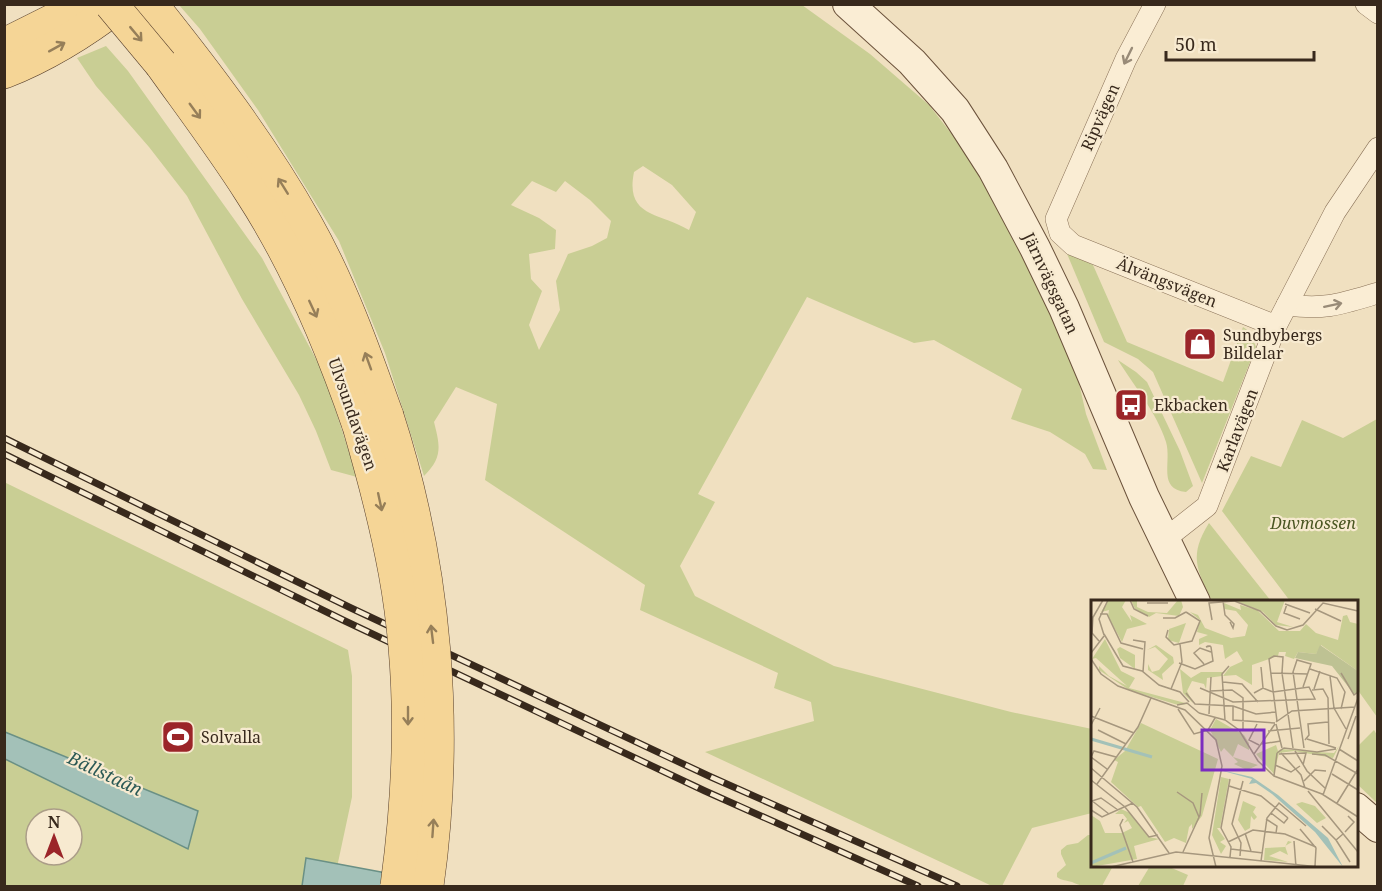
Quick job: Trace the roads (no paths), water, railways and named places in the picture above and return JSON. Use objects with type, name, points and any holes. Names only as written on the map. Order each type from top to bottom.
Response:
[{"type":"main road","points":[[4,45],[66,14],[80,4]]},
{"type":"main road","name":"Ulvsundavägen","points":[[111,4],[175,58]]},
{"type":"main road","points":[[4,72],[28,63],[63,44],[120,4]]},
{"type":"main road","name":"Ulvsundavägen","points":[[152,4],[175,58],[288,256],[315,311],[342,376],[401,458],[424,568],[433,641],[438,728],[436,799],[428,886]]},
{"type":"main road","name":"Ulvsundavägen","points":[[373,421],[377,488],[393,563],[402,627],[408,698],[408,766],[397,886]]},
{"type":"street","name":"Järnvägsgatan","points":[[848,4],[912,63],[955,110],[993,169],[1064,308],[1144,497],[1194,600]]},
{"type":"street","name":"Ripvägen","points":[[1060,233],[1056,219],[1126,58],[1155,4]]},
{"type":"street","points":[[1366,4],[1377,13]]},
{"type":"street","name":"Karlavägen","points":[[1165,540],[1208,506],[1276,326],[1335,212],[1377,148]]},
{"type":"street","name":"Älvängsvägen","points":[[1060,233],[1073,245],[1276,326]]},
{"type":"street","points":[[1287,305],[1328,307],[1377,293]]},
{"type":"street","points":[[1358,810],[1377,827]]},
{"type":"water","name":"Bällstaån","points":[[5,732],[198,811],[188,849],[5,759]]},
{"type":"water","points":[[306,858],[381,872],[428,886],[302,886]]},
{"type":"railway","points":[[4,438],[351,608],[711,777],[957,886]]},
{"type":"railway","points":[[4,454],[345,621],[705,791],[918,886]]},
{"type":"place","name":"Sundbybergs Bildelar","points":[[1200,344]]},
{"type":"place","name":"Ekbacken","points":[[1131,405]]},
{"type":"place","name":"Solvalla","points":[[178,737]]},
{"type":"park label","name":"Duvmossen","points":[[1313,523]]}]
